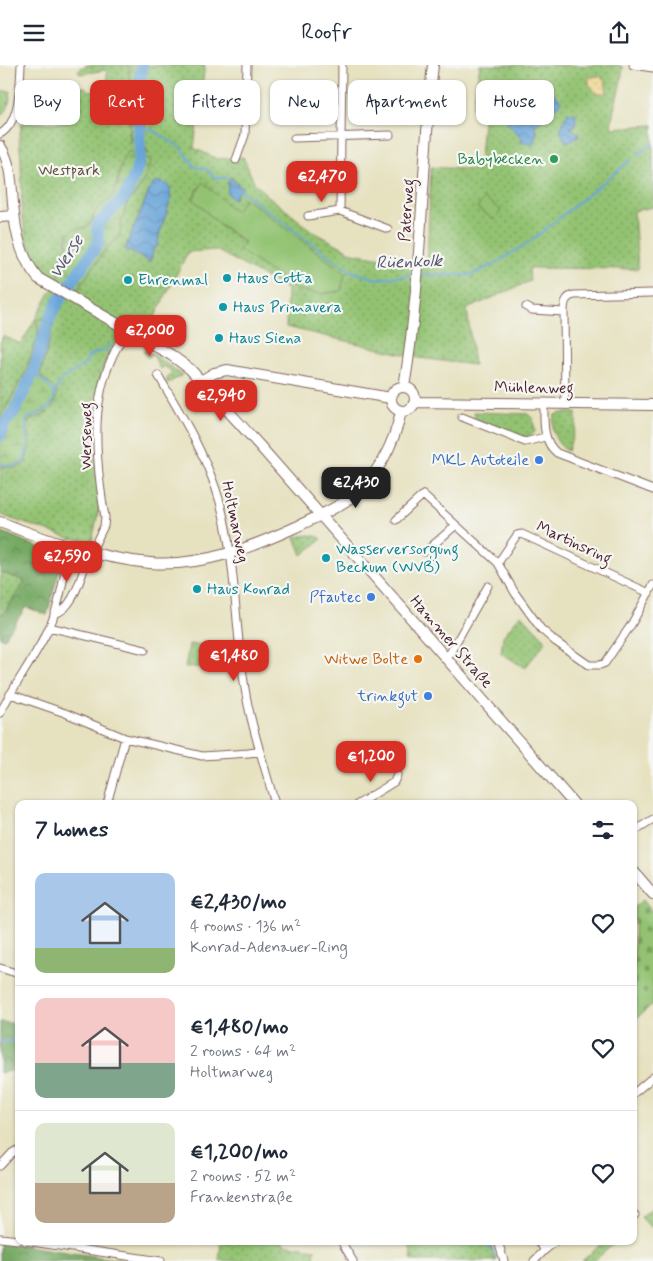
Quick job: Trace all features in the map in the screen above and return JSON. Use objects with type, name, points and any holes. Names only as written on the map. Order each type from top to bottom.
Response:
[{"type":"main road","name":"Paterweg","points":[[404,387],[416,289],[433,65]]},
{"type":"main road","name":"Hammer Straße","points":[[0,146],[9,163],[14,216],[20,245],[32,271],[38,278],[127,329],[190,369],[570,800]]},
{"type":"main road","points":[[0,217],[14,216]]},
{"type":"main road","points":[[201,381],[214,373],[227,370],[391,398]]},
{"type":"main road","points":[[404,387],[412,390],[415,402],[412,409],[401,412],[392,406],[391,398],[396,389],[404,387]]},
{"type":"main road","name":"Mühlenweg","points":[[415,402],[653,405]]},
{"type":"main road","points":[[0,523],[92,553],[151,563],[194,561],[230,553],[271,538],[320,516],[350,498],[371,476],[385,457],[391,445],[401,412]]},
{"type":"main road","points":[[637,875],[653,894]]},
{"type":"street","points":[[0,134],[6,131],[16,112],[21,75],[20,65]]},
{"type":"street","points":[[236,160],[245,135],[247,65]]},
{"type":"street","points":[[340,211],[342,65]]},
{"type":"street","points":[[633,65],[653,68]]},
{"type":"street","points":[[294,138],[390,135]]},
{"type":"street","points":[[308,216],[340,211],[388,229]]},
{"type":"street","points":[[565,403],[564,304],[566,299],[574,295],[652,293]]},
{"type":"street","points":[[526,307],[532,310],[564,312]]},
{"type":"street","name":"Werseweg","points":[[94,546],[104,526],[105,517],[98,457],[100,398],[107,371],[117,346],[127,329]]},
{"type":"street","name":"Holtmarweg","points":[[158,375],[186,423],[209,470],[220,502],[230,553],[248,705],[274,800]]},
{"type":"street","points":[[544,403],[545,437],[548,445],[557,453],[653,490]]},
{"type":"street","points":[[462,417],[525,442],[545,437]]},
{"type":"street","points":[[396,520],[423,495],[498,563],[534,621],[556,643],[588,665],[605,663],[626,632],[653,585]]},
{"type":"street","points":[[425,552],[456,525]]},
{"type":"street","name":"Martinsring","points":[[498,563],[517,535],[522,534],[649,593]]},
{"type":"street","points":[[0,713],[49,627],[54,614],[70,547]]},
{"type":"street","points":[[54,614],[63,611],[69,604],[87,561]]},
{"type":"street","points":[[446,660],[488,586]]},
{"type":"street","points":[[49,627],[145,650]]},
{"type":"street","points":[[10,694],[65,713],[125,738],[202,756],[260,751]]},
{"type":"street","points":[[108,800],[125,738]]},
{"type":"street","points":[[365,800],[394,782],[398,775]]},
{"type":"street","points":[[637,829],[653,819]]},
{"type":"street","points":[[0,968],[15,973]]},
{"type":"street","points":[[637,1090],[653,1077]]},
{"type":"street","points":[[0,1165],[15,1151]]},
{"type":"street","points":[[0,1238],[15,1240]]},
{"type":"street","points":[[52,1245],[161,1261]]},
{"type":"street","points":[[343,1245],[353,1261]]},
{"type":"street","points":[[499,1245],[504,1261]]},
{"type":"street","points":[[541,1245],[545,1251]]},
{"type":"street","points":[[534,1261],[552,1245]]},
{"type":"green space","points":[[87,65],[128,65],[130,80],[107,80],[107,70],[80,74],[78,70]]},
{"type":"green space","points":[[128,65],[143,65],[144,80],[130,80]]},
{"type":"green space","name":"Westpark","points":[[143,65],[205,65],[203,80],[174,80],[174,125],[197,125],[194,148],[217,159],[243,157],[254,182],[267,195],[312,231],[353,253],[410,263],[427,263],[431,167],[479,170],[483,125],[554,125],[554,80],[478,80],[480,65],[617,65],[623,67],[611,128],[653,125],[653,207],[634,211],[638,269],[529,268],[530,281],[467,309],[474,365],[419,358],[286,327],[287,289],[216,250],[188,252],[148,330],[127,317],[105,362],[90,415],[100,504],[92,541],[69,538],[0,514],[0,466],[25,463],[29,433],[28,421],[41,416],[50,385],[40,375],[54,323],[36,320],[39,332],[26,371],[0,418],[0,343],[3,336],[21,344],[55,284],[37,267],[27,247],[22,211],[19,138],[22,125],[80,125],[80,87],[85,87],[90,91],[90,125],[130,125],[130,143],[148,153],[144,144],[145,125],[164,125],[164,80],[144,80]],"holes":[[[127,153],[145,178],[134,196],[127,203],[121,224],[120,236],[105,250],[76,292],[60,283],[67,248],[66,240],[87,226],[99,207],[113,196]],[[232,178],[242,188],[236,194],[236,197],[231,197],[227,184]],[[203,183],[235,212],[245,198],[298,290],[240,250],[244,243],[217,222],[193,199]],[[150,189],[171,199],[159,235],[158,246],[154,248],[136,222]]]},
{"type":"green space","points":[[476,89],[476,108],[473,107]]},
{"type":"green space","points":[[1,91],[11,91],[6,112],[0,114]]},
{"type":"green space","points":[[130,125],[145,125],[144,144],[149,154],[130,146]]},
{"type":"green space","points":[[129,151],[151,160],[145,178],[134,196],[127,203],[121,224],[120,236],[105,250],[76,292],[59,283],[60,261],[66,252],[68,234],[76,229],[88,226],[96,210],[113,195],[117,186],[121,164]]},
{"type":"green space","points":[[203,182],[235,212],[245,198],[345,273],[341,291],[321,294],[298,290],[239,250],[244,242],[217,222],[193,199]]},
{"type":"green space","points":[[484,198],[501,210],[495,220],[477,208]]},
{"type":"green space","points":[[43,319],[54,322],[40,375],[54,388],[56,400],[46,413],[28,421],[30,445],[25,463],[17,468],[0,466],[0,418],[26,371],[39,332],[36,320]]},
{"type":"green space","points":[[143,350],[154,355],[182,375],[167,384],[167,379],[172,372],[164,366],[160,369],[153,355],[147,357]]},
{"type":"green space","points":[[474,412],[528,414],[533,419],[535,432],[527,438],[478,421],[475,418]]},
{"type":"green space","points":[[560,413],[576,413],[576,426],[568,451],[560,445],[553,431],[553,420],[555,415]]},
{"type":"green space","points":[[0,531],[50,552],[62,560],[47,615],[26,607],[4,639],[0,637],[0,614],[3,614],[25,581],[0,572]]},
{"type":"green space","points":[[310,535],[322,539],[302,555],[295,537]]},
{"type":"green space","points":[[0,572],[25,581],[3,614],[0,614]]},
{"type":"green space","points":[[521,614],[546,641],[525,668],[501,653],[503,636]]},
{"type":"green space","points":[[189,644],[234,648],[235,659],[223,663],[185,668]]},
{"type":"green space","points":[[643,900],[653,913],[653,920],[651,922],[653,924],[653,1004],[637,1017],[637,905]]},
{"type":"green space","points":[[0,1022],[15,1024],[15,1070],[0,1073]]},
{"type":"green space","points":[[653,1207],[653,1226],[650,1227],[641,1217]]},
{"type":"green space","points":[[0,1242],[127,1261],[0,1261]]},
{"type":"green space","points":[[221,1245],[289,1245],[315,1249],[314,1261],[219,1261]]},
{"type":"green space","points":[[410,1245],[492,1245],[496,1261],[412,1261]]},
{"type":"green space","points":[[600,1245],[612,1245],[594,1261],[582,1261]]},
{"type":"sand","points":[[600,76],[605,82],[607,93],[596,93],[589,84],[589,77]]},
{"type":"water","points":[[554,94],[562,102],[554,109]]},
{"type":"water","points":[[568,112],[576,114],[575,126],[570,127],[579,134],[578,137],[570,142],[566,142],[560,130]]},
{"type":"water","points":[[509,125],[536,125],[534,127],[537,132],[533,145],[521,142],[522,138]]},
{"type":"water","points":[[230,177],[242,188],[236,194],[235,199],[228,192]]},
{"type":"water","points":[[161,181],[170,187],[171,199],[159,235],[158,246],[154,248],[150,262],[125,249],[150,189],[154,183]]},
{"type":"waterway","name":"Werse","points":[[0,436],[4,424],[14,412],[33,373],[49,320],[58,302],[99,242],[97,228],[100,222],[126,195],[136,172],[140,155],[138,96],[142,65]]},
{"type":"waterway","name":"Rüenkolk","points":[[140,129],[149,129],[156,132],[181,148],[195,167],[207,169],[215,178],[227,178],[232,181]]},
{"type":"waterway","name":"Rüenkolk","points":[[638,154],[653,144]]},
{"type":"waterway","name":"Rüenkolk","points":[[420,275],[470,275],[495,264],[532,240],[631,160]]},
{"type":"waterway","name":"Rüenkolk","points":[[240,190],[351,271],[376,279],[412,275]]},
{"type":"waterway","points":[[54,394],[62,379],[84,365],[89,356],[97,352],[106,351],[109,343]]},
{"type":"waterway","points":[[0,464],[14,465],[21,463],[25,459],[27,418],[48,408],[54,399],[54,394],[49,387],[33,373]]},
{"type":"waterway","points":[[0,1042],[15,1040]]},
{"type":"waterway","points":[[487,1245],[496,1258]]},
{"type":"place","name":"Babybecken","points":[[554,159]]},
{"type":"place","name":"Haus Cotta","points":[[227,278]]},
{"type":"place","name":"Ehrenmal","points":[[128,280]]},
{"type":"place","name":"Haus Primavera","points":[[223,307]]},
{"type":"place","name":"Haus Siena","points":[[219,338]]},
{"type":"place","name":"MKL Autoteile","points":[[539,460]]},
{"type":"place","name":"Wasserversorgung Beckum (WVB)","points":[[326,558]]},
{"type":"place","name":"Haus Konrad","points":[[197,589]]},
{"type":"place","name":"Pfautec","points":[[371,597]]},
{"type":"place","name":"Witwe Bolte","points":[[418,659]]},
{"type":"place","name":"trinkgut","points":[[428,696]]}]
